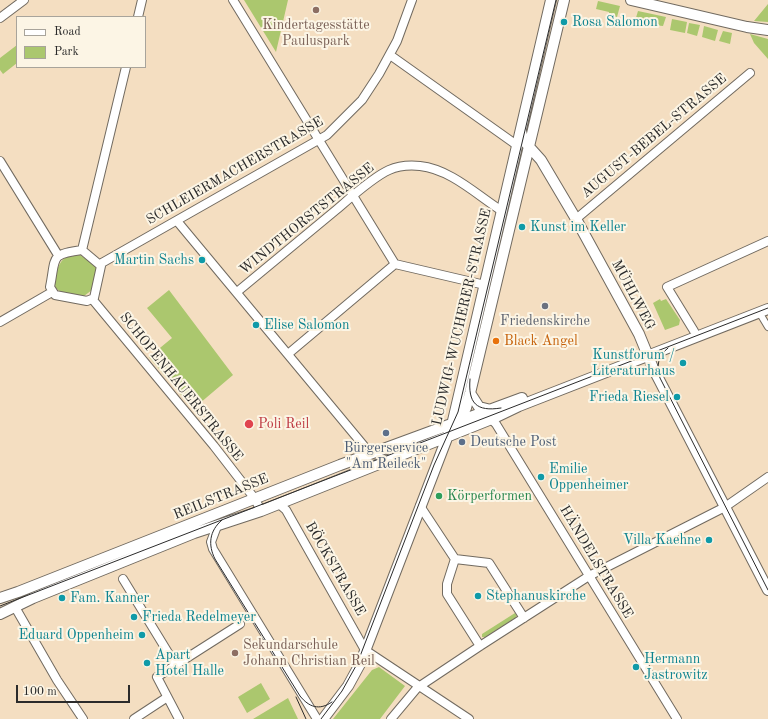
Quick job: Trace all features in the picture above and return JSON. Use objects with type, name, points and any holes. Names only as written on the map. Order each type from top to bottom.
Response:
[{"type":"street","points":[[0,18],[24,0]]},
{"type":"street","points":[[138,16],[142,0]]},
{"type":"street","points":[[233,0],[395,264],[485,285]]},
{"type":"street","name":"SCHLEIERMACHERSTRASSE","points":[[100,264],[320,140],[344,119],[362,100],[397,41],[412,0]]},
{"type":"street","points":[[523,147],[521,132],[551,0]]},
{"type":"street","name":"LUDWIG-WUCHERER-STRASSE","points":[[456,423],[502,211],[523,147],[564,0]]},
{"type":"street","points":[[631,0],[747,27],[768,30]]},
{"type":"street","points":[[390,55],[523,147]]},
{"type":"street","points":[[82,250],[126,68]]},
{"type":"street","name":"AUGUST-BEBEL-STRASSE","points":[[576,219],[750,73]]},
{"type":"street","name":"LUDWIG-WUCHERER-STRASSE","points":[[323,719],[348,686],[366,650],[420,506],[449,436],[470,393],[523,147]]},
{"type":"street","name":"MÜHLWEG","points":[[523,147],[541,160],[576,219],[639,334],[646,353],[768,590]]},
{"type":"street","points":[[0,161],[58,255]]},
{"type":"street","name":"WINDTHORSTSTRASSE","points":[[237,292],[354,195],[390,169],[419,166],[434,169],[451,178],[502,211]]},
{"type":"street","points":[[177,221],[364,446]]},
{"type":"street","points":[[694,331],[667,287],[768,241]]},
{"type":"street","points":[[82,250],[100,264],[96,296],[93,300],[87,301],[55,295],[50,287],[56,258],[58,255],[65,252],[82,250]]},
{"type":"street","points":[[288,354],[395,264]]},
{"type":"street","points":[[0,322],[52,292]]},
{"type":"street","name":"SCHOPENHAUERSTRASSE","points":[[93,300],[214,446],[255,498],[261,511]]},
{"type":"street","points":[[470,393],[474,403],[491,414],[519,406],[646,353],[694,331],[768,302]]},
{"type":"street","points":[[646,353],[764,310],[768,327]]},
{"type":"street","name":"REILSTRASSE","points":[[1,595],[429,431],[491,414]]},
{"type":"street","name":"REILSTRASSE","points":[[0,614],[194,533],[261,511],[449,436],[491,414]]},
{"type":"street","name":"HÄNDELSTRASSE","points":[[491,414],[677,719]]},
{"type":"street","points":[[391,719],[420,686],[589,576],[725,507],[768,477]]},
{"type":"street","name":"BÖCKSTRASSE","points":[[279,504],[286,510],[366,650]]},
{"type":"street","points":[[420,506],[455,559]]},
{"type":"street","points":[[217,526],[211,542],[212,549],[317,719]]},
{"type":"street","points":[[455,559],[490,563],[524,618]]},
{"type":"street","points":[[455,559],[447,584],[447,594],[480,646]]},
{"type":"street","points":[[123,579],[175,664]]},
{"type":"street","points":[[15,607],[57,680],[83,719]]},
{"type":"street","points":[[179,719],[166,698],[157,677],[175,664],[240,624]]},
{"type":"street","points":[[366,650],[469,719]]},
{"type":"street","points":[[134,719],[166,698]]},
{"type":"green space","points":[[244,0],[288,0],[276,52]]},
{"type":"green space","points":[[598,1],[620,6],[617,17],[609,15],[609,12],[596,9]]},
{"type":"green space","points":[[768,4],[768,22],[754,21]]},
{"type":"green space","points":[[638,11],[666,17],[663,26],[652,25],[641,20],[640,22],[635,21]]},
{"type":"green space","points":[[672,19],[687,22],[685,33],[670,30]]},
{"type":"green space","points":[[689,23],[700,25],[697,36],[687,33]]},
{"type":"green space","points":[[704,26],[718,30],[715,41],[702,37]]},
{"type":"green space","points":[[723,31],[732,33],[730,44],[719,41]]},
{"type":"green space","points":[[750,34],[768,39],[768,59],[754,43]]},
{"type":"green space","points":[[16,46],[16,64],[3,74],[0,70],[0,58]]},
{"type":"green space","points":[[80,255],[98,267],[92,290],[84,296],[59,291],[55,286],[55,278],[62,260],[70,256]]},
{"type":"green space","points":[[169,290],[233,375],[193,409],[149,357],[172,338],[147,308]]},
{"type":"green space","points":[[660,299],[661,301],[666,299],[680,320],[679,325],[665,330],[653,303]]},
{"type":"green space","points":[[515,613],[517,616],[515,618],[485,637],[482,637],[482,634]]},
{"type":"green space","points":[[379,667],[405,686],[380,719],[333,719],[372,670]]},
{"type":"green space","points":[[261,683],[270,699],[247,713],[238,697]]},
{"type":"green space","points":[[288,698],[298,719],[253,719]]},
{"type":"tram line","points":[[321,719],[342,691],[357,664],[434,465],[458,412],[556,0]]},
{"type":"tram line","points":[[0,606],[768,308]]},
{"type":"tram line","points":[[668,348],[662,354],[658,365],[660,378],[768,590]]},
{"type":"tram line","points":[[470,379],[470,394],[475,404],[485,409],[501,408]]},
{"type":"tram line","points":[[222,520],[214,529],[211,538],[211,549],[215,559],[303,700],[311,705],[319,707],[332,702]]},
{"type":"tram line","points":[[296,697],[306,719]]},
{"type":"place","name":"Kindertagesstätte Pauluspark","points":[[316,10]]},
{"type":"place","name":"Rosa Salomon","points":[[564,22]]},
{"type":"place","name":"Kunst im Keller","points":[[522,227]]},
{"type":"place","name":"Martin Sachs","points":[[202,260]]},
{"type":"place","name":"Friedenskirche","points":[[545,306]]},
{"type":"place","name":"Elise Salomon","points":[[256,325]]},
{"type":"place","name":"Black Angel","points":[[496,341]]},
{"type":"place","name":"Kunstforum / Literaturhaus","points":[[683,363]]},
{"type":"place","name":"Frieda Riesel","points":[[677,397]]},
{"type":"place","name":"Poli Reil","points":[[249,424]]},
{"type":"place","name":"Bürgerservice \"Am Reileck\"","points":[[386,433]]},
{"type":"place","name":"Deutsche Post","points":[[462,442]]},
{"type":"place","name":"Emilie Oppenheimer","points":[[541,477]]},
{"type":"place","name":"Körperformen","points":[[439,496]]},
{"type":"place","name":"Villa Kaehne","points":[[709,540]]},
{"type":"place","name":"Stephanuskirche","points":[[478,596]]},
{"type":"place","name":"Fam. Kanner","points":[[62,598]]},
{"type":"place","name":"Frieda Redelmeyer","points":[[134,617]]},
{"type":"place","name":"Eduard Oppenheim","points":[[142,635]]},
{"type":"place","name":"Sekundarschule Johann Christian Reil","points":[[235,653]]},
{"type":"place","name":"Apart Hotel Halle","points":[[147,663]]},
{"type":"place","name":"Hermann Jastrowitz","points":[[636,667]]}]
